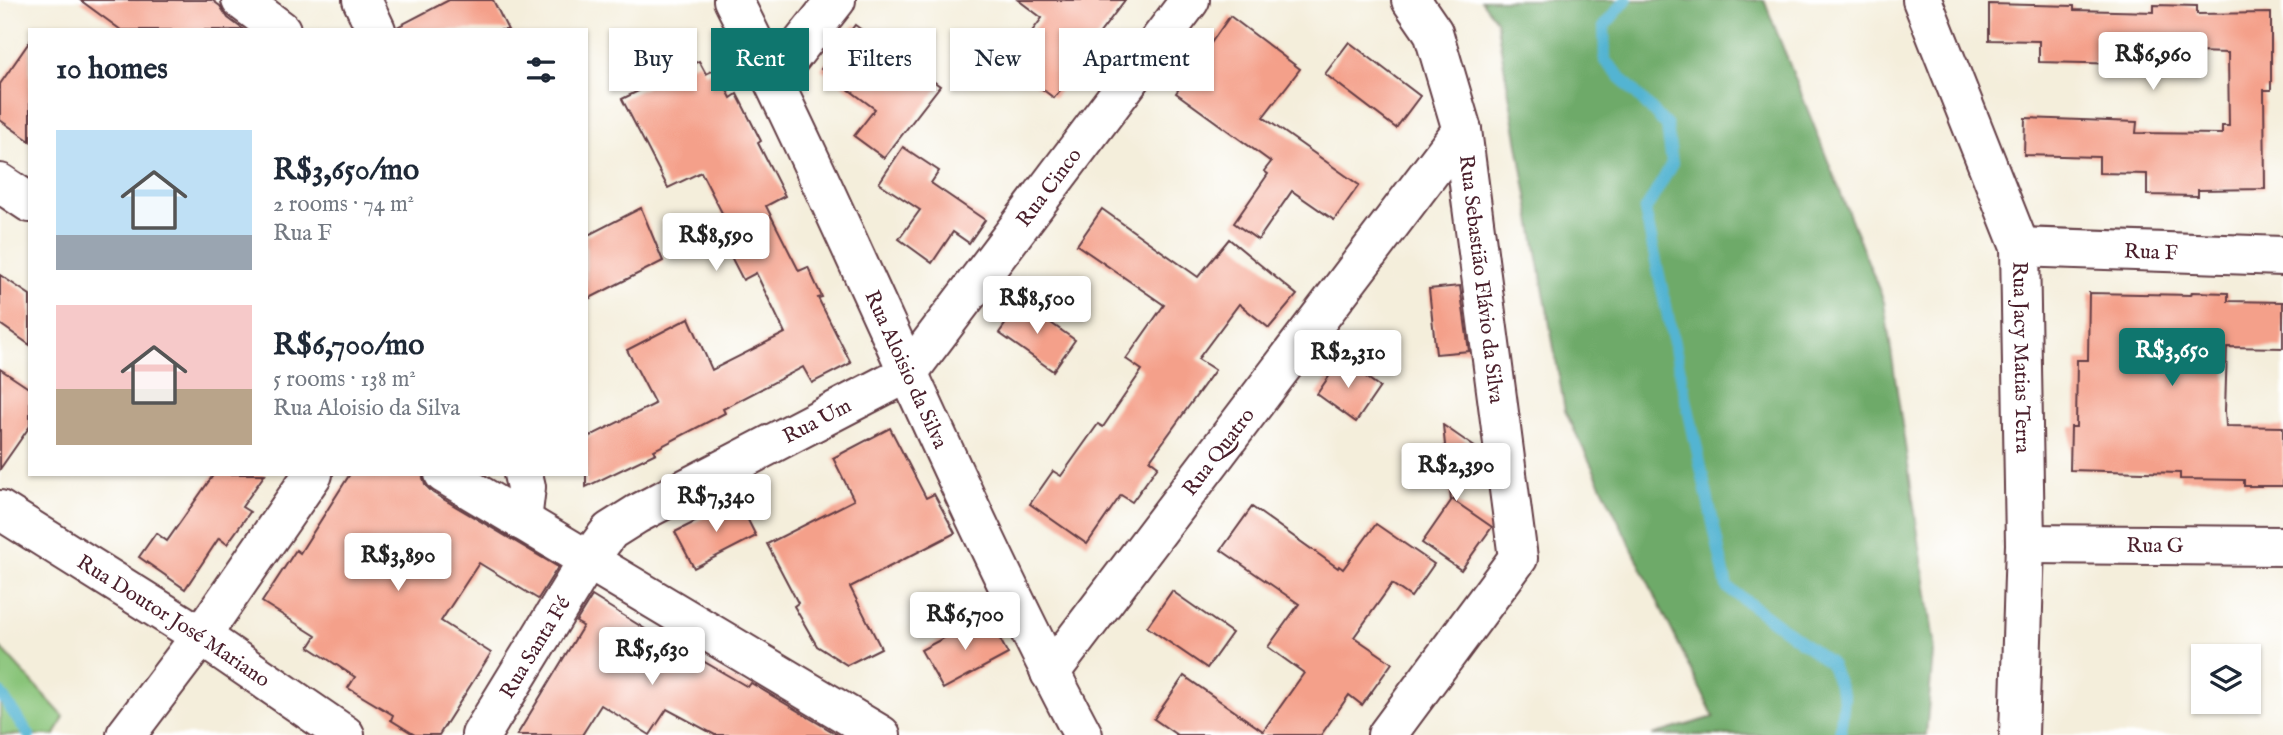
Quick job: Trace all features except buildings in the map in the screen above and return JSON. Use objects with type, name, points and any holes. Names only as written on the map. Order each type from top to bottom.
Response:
[{"type":"street","points":[[241,0],[278,28]]},
{"type":"street","points":[[362,0],[375,28]]},
{"type":"street","name":"Rua Aloisio da Silva","points":[[733,0],[747,28]]},
{"type":"street","points":[[809,34],[836,0]]},
{"type":"street","name":"Rua Cinco","points":[[908,373],[1190,0]]},
{"type":"street","name":"Rua Sebastião Flávio da Silva","points":[[1387,735],[1518,558],[1462,130],[1433,32],[1411,0]]},
{"type":"street","name":"Rua Jacy Matias Terra","points":[[1923,0],[2020,247],[2025,544],[2019,735]]},
{"type":"street","name":"Rua Aloisio da Silva","points":[[778,91],[1050,673],[1083,735]]},
{"type":"street","name":"Rua Quatro","points":[[1050,673],[1462,130]]},
{"type":"street","points":[[0,184],[28,203]]},
{"type":"street","name":"Rua F","points":[[2020,247],[2283,256]]},
{"type":"street","name":"Rua Um","points":[[588,560],[610,531],[637,514],[908,373]]},
{"type":"street","points":[[126,735],[201,636],[312,476]]},
{"type":"street","points":[[447,476],[881,735]]},
{"type":"street","points":[[522,521],[526,487],[523,476]]},
{"type":"street","name":"Rua Doutor José Mariano","points":[[0,510],[201,636],[345,735]]},
{"type":"street","name":"Rua G","points":[[2025,544],[2283,547]]},
{"type":"street","name":"Rua Santa Fé","points":[[481,735],[588,560]]},
{"type":"green space","points":[[1481,0],[1764,0],[1884,302],[1934,642],[1926,735],[1652,735],[1714,717],[1565,411],[1496,20]]},
{"type":"green space","points":[[0,647],[64,717],[55,735],[0,735]]},
{"type":"waterway","points":[[1626,0],[1604,26],[1605,61],[1667,126],[1672,164],[1645,211],[1727,587],[1830,663],[1844,697],[1840,735]]},
{"type":"waterway","points":[[0,693],[29,735]]}]
